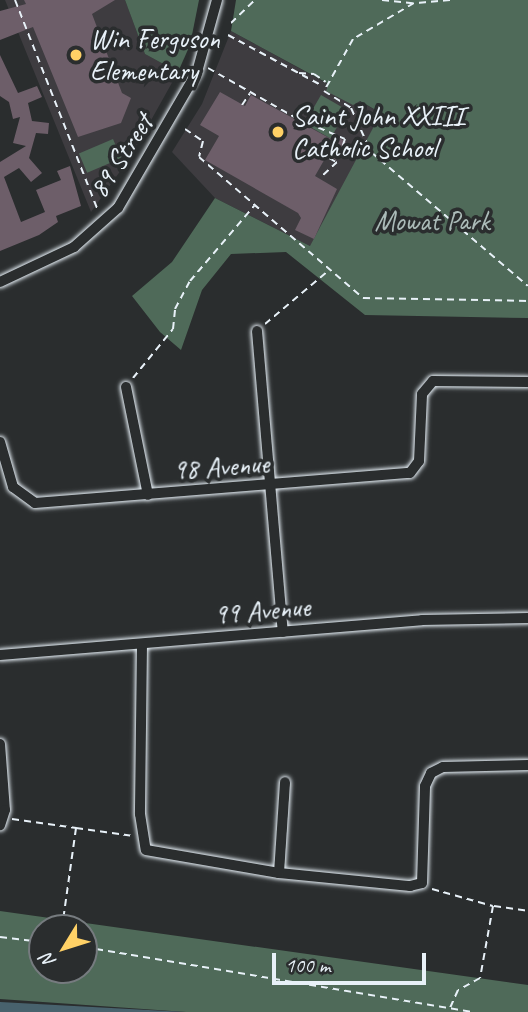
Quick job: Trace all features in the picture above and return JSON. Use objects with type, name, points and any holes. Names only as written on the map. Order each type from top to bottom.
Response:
[{"type":"street","name":"89 Street","points":[[0,282],[61,255],[104,224],[146,166],[201,64],[217,0]]},
{"type":"street","points":[[257,331],[283,632]]},
{"type":"street","name":"98 Avenue","points":[[0,442],[13,487],[35,503],[410,473],[419,461],[422,394],[433,381],[528,382]]},
{"type":"street","points":[[126,387],[148,495]]},
{"type":"street","name":"99 Avenue","points":[[0,655],[422,620],[528,618]]},
{"type":"street","points":[[142,644],[140,814],[146,850],[279,873],[416,885],[425,786],[431,772],[443,767],[528,765]]},
{"type":"street","points":[[0,744],[2,822]]},
{"type":"street","points":[[279,873],[285,782]]},
{"type":"path","points":[[15,0],[104,224]]},
{"type":"path","points":[[231,23],[255,0]]},
{"type":"path","points":[[382,0],[414,3],[450,0]]},
{"type":"path","points":[[414,3],[353,39],[324,91],[351,108],[371,152],[528,286]]},
{"type":"path","points":[[228,34],[321,85]]},
{"type":"path","points":[[201,64],[250,92],[345,139],[337,162],[320,178]]},
{"type":"path","points":[[296,72],[314,74],[327,82]]},
{"type":"path","points":[[242,105],[250,92]]},
{"type":"path","points":[[185,130],[203,141],[199,157],[328,271],[363,298],[383,301],[528,301]]},
{"type":"path","points":[[329,158],[337,162]]},
{"type":"path","points":[[126,387],[173,329],[175,309],[190,281],[254,206]]},
{"type":"path","points":[[257,331],[328,271]]},
{"type":"path","points":[[2,822],[76,828],[144,838]]},
{"type":"path","points":[[64,914],[76,828]]},
{"type":"path","points":[[416,885],[493,906],[528,911]]},
{"type":"path","points":[[450,1008],[458,990],[477,982],[481,974],[493,906]]},
{"type":"path","points":[[0,937],[28,940]]},
{"type":"path","points":[[98,949],[471,1012]]},
{"type":"shaded area","points":[[5,0],[125,0],[145,54],[178,72],[131,156],[91,212]]},
{"type":"shaded area","name":"Saint John XXIII Catholic School","points":[[231,31],[381,113],[312,247],[215,198],[172,152],[202,104]]},
{"type":"green space","points":[[125,0],[199,0],[190,45],[178,72],[145,54]]},
{"type":"green space","name":"Mowat Park","points":[[236,0],[528,0],[528,318],[365,315],[286,252],[231,254],[202,290],[181,350],[160,332],[132,296],[172,262],[215,198],[310,246],[381,113],[360,101],[353,105],[326,91],[329,84],[231,31]]},
{"type":"green space","points":[[321,95],[347,110],[330,139],[304,124]]},
{"type":"green space","points":[[113,139],[121,158],[87,173],[79,153]]},
{"type":"green space","points":[[0,911],[28,915],[28,984],[98,984],[98,925],[528,985],[528,1012],[186,1012],[0,999]]},
{"type":"water","points":[[0,1002],[185,1012],[0,1012]]},
{"type":"building","name":"Win Ferguson Elementary","points":[[24,0],[115,0],[92,14],[122,93],[131,98],[121,123],[78,137],[33,27],[0,40],[0,11],[26,4]]},
{"type":"building","points":[[0,55],[18,93],[37,86],[42,97],[28,103],[32,121],[49,123],[48,134],[36,133],[29,158],[42,173],[31,182],[19,168],[4,177],[21,222],[45,212],[36,190],[61,180],[57,171],[70,166],[81,206],[56,216],[58,222],[39,235],[0,251],[0,162],[26,146],[13,143],[20,117],[13,119],[9,102],[0,96]]},
{"type":"building","name":"Saint John XXIII Catholic School","points":[[220,92],[245,106],[251,95],[331,139],[333,134],[346,142],[336,160],[327,155],[315,176],[337,189],[314,239],[295,230],[301,218],[298,213],[205,160],[219,136],[200,125]]},
{"type":"place","name":"Win Ferguson Elementary","points":[[76,55]]},
{"type":"place","name":"Saint John XXIII Catholic School","points":[[278,132]]}]
